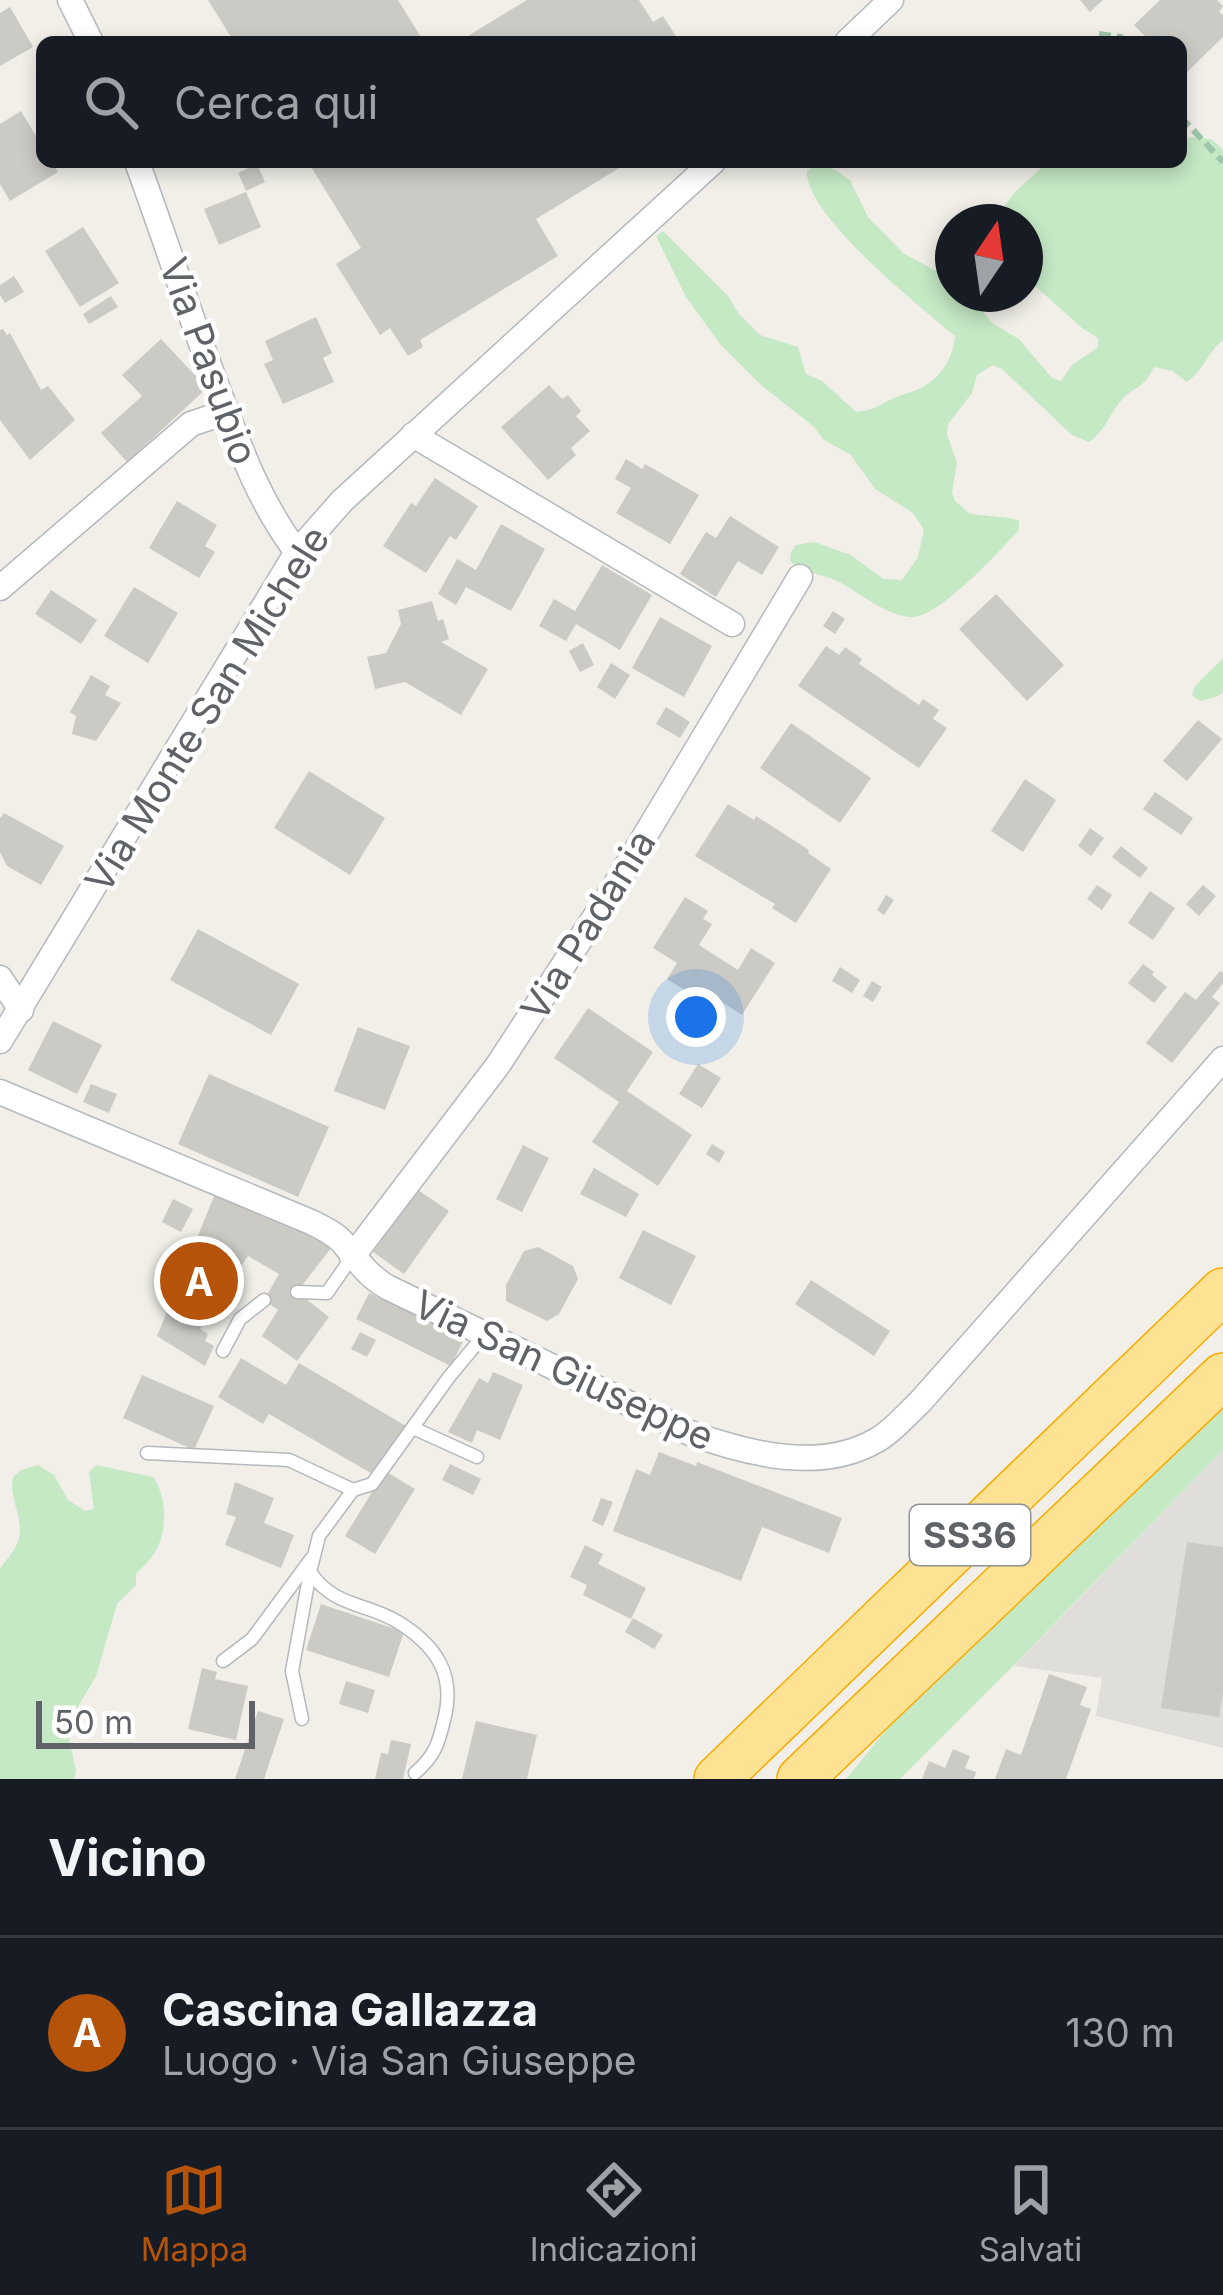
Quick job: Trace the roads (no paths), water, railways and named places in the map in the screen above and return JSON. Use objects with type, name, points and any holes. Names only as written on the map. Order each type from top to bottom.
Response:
[{"type":"highway","name":"SS36","points":[[717,1779],[1223,1291]]},
{"type":"highway","name":"SS36","points":[[804,1776],[1223,1376]]},
{"type":"street","points":[[70,0],[88,36]]},
{"type":"street","points":[[853,36],[891,0]]},
{"type":"street","name":"Via Pasubio","points":[[139,168],[249,473],[297,552]]},
{"type":"street","name":"Via Monte San Michele","points":[[0,1041],[297,552],[342,501],[706,168]]},
{"type":"street","points":[[0,588],[191,424],[226,412]]},
{"type":"street","points":[[413,435],[732,624]]},
{"type":"street","name":"Via Padania","points":[[352,1257],[511,1046],[610,894],[800,577]]},
{"type":"street","points":[[0,978],[21,1010]]},
{"type":"street","name":"Via San Giuseppe","points":[[0,1092],[311,1222],[330,1232],[373,1279],[387,1287],[690,1433],[726,1446],[785,1457],[844,1455],[880,1439],[920,1402],[1223,1059]]},
{"type":"lane","points":[[297,1292],[327,1293],[352,1257]]},
{"type":"lane","points":[[224,1351],[240,1319],[264,1300]]},
{"type":"lane","points":[[302,1719],[292,1671],[319,1536],[353,1490],[373,1484],[484,1334]]},
{"type":"lane","points":[[413,1428],[477,1457]]},
{"type":"lane","points":[[147,1453],[289,1460],[353,1490]]},
{"type":"lane","points":[[223,1661],[252,1640],[310,1565]]},
{"type":"lane","points":[[310,1565],[321,1587],[339,1599],[397,1621],[438,1658],[449,1681],[448,1702],[432,1758],[415,1773]]},
{"type":"place","name":"Cascina Gallazza","points":[[199,1281]]}]
